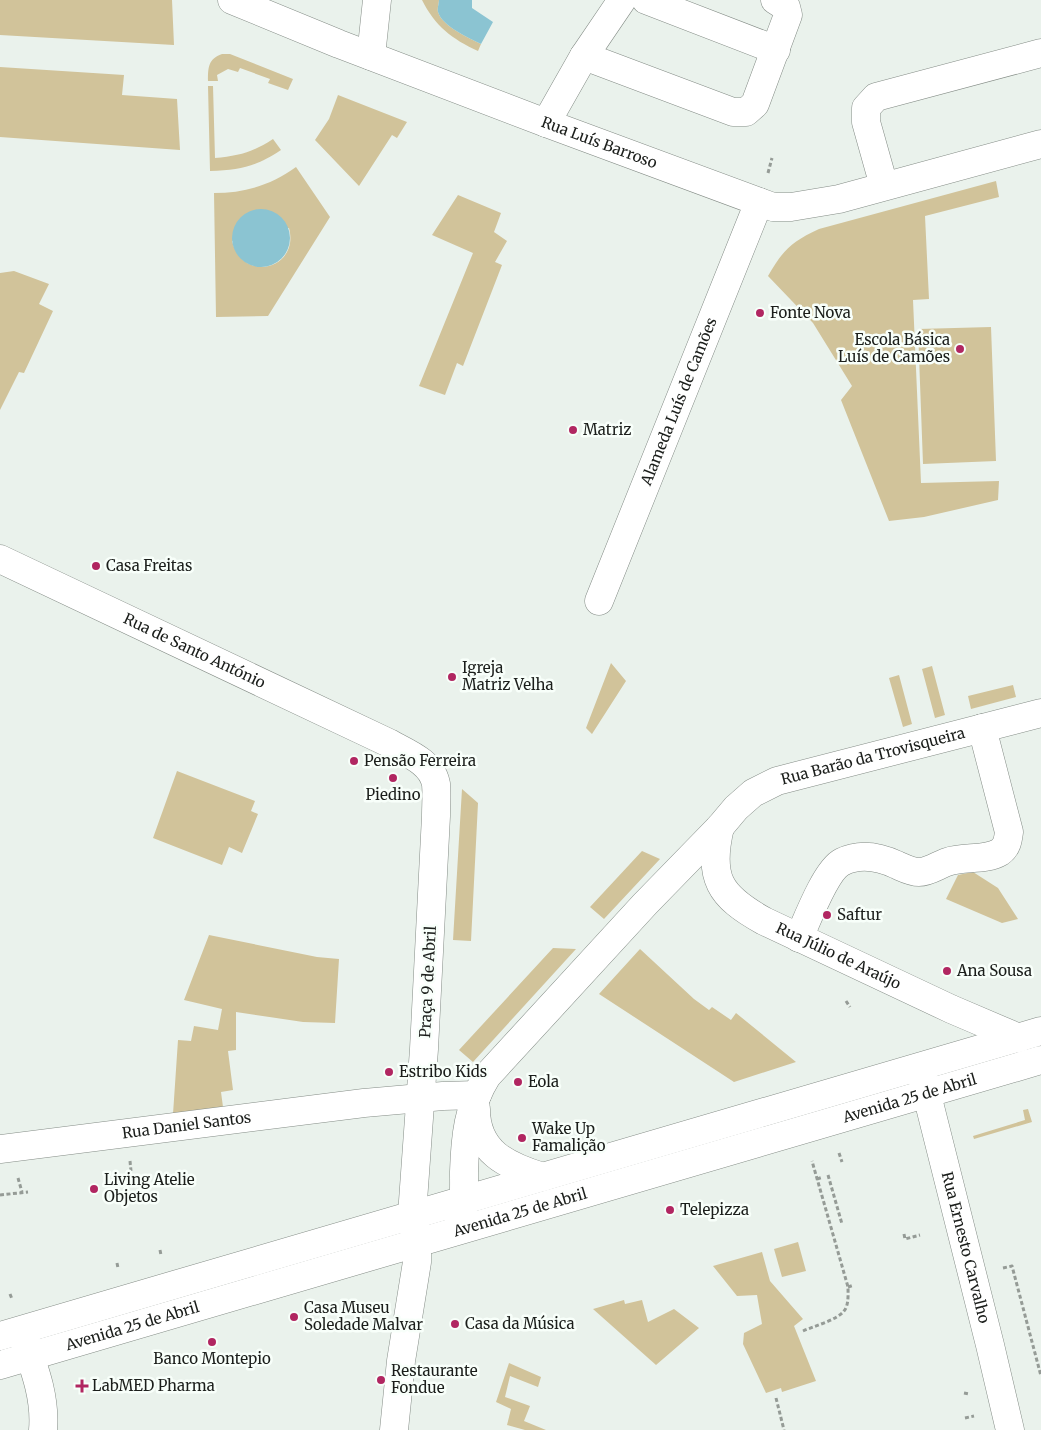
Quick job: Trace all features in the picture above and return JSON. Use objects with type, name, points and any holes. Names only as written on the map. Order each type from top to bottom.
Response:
[{"type":"street","name":"Rua Luís Barroso","points":[[232,0],[546,123],[773,207],[791,207],[839,199],[1041,144]]},
{"type":"street","points":[[371,56],[377,0]]},
{"type":"street","points":[[546,123],[584,56],[622,0]]},
{"type":"street","points":[[646,0],[776,50]]},
{"type":"street","points":[[584,56],[733,112],[746,112],[755,104],[788,15],[786,7],[775,0]]},
{"type":"street","points":[[884,186],[866,122],[866,108],[876,97],[1041,53]]},
{"type":"street","name":"Alameda Luís de Camões","points":[[599,600],[759,202]]},
{"type":"street","name":"Rua de Santo António","points":[[0,559],[389,743]]},
{"type":"street","name":"Rua Barão da Trovisqueira","points":[[720,827],[736,808],[753,793],[777,781],[1041,713]]},
{"type":"street","points":[[799,938],[829,874],[840,862],[865,856],[879,857],[908,870],[918,872],[931,870],[965,857],[991,855],[1001,851],[1008,842],[1009,832],[982,728]]},
{"type":"street","name":"Praça 9 de Abril","points":[[389,743],[424,764],[432,773],[436,784],[432,906],[412,1215],[417,1242],[417,1262],[402,1352],[394,1430]]},
{"type":"street","points":[[451,1233],[459,1224],[463,1211],[466,1137],[472,1109],[480,1087],[493,1069],[645,904],[720,827]]},
{"type":"street","name":"Rua Júlio de Araújo","points":[[720,827],[715,848],[715,863],[720,883],[730,898],[744,910],[951,1010],[1030,1035]]},
{"type":"street","name":"Avenida 25 de Abril","points":[[11,1333],[1030,1035]]},
{"type":"street","name":"Avenida 25 de Abril","points":[[0,1365],[1041,1060]]},
{"type":"street","name":"Rua Ernesto Carvalho","points":[[920,1067],[1010,1430]]},
{"type":"street","points":[[477,1096],[476,1113],[478,1129],[484,1143],[494,1154],[513,1166],[543,1177]]},
{"type":"street","name":"Rua Daniel Santos","points":[[0,1149],[372,1102],[477,1096]]},
{"type":"street","points":[[372,1102],[400,1118],[417,1149]]},
{"type":"street","points":[[11,1333],[31,1356],[44,1404],[43,1430]]},
{"type":"path","points":[[846,1001],[850,1007]]},
{"type":"path","points":[[839,1153],[842,1162]]},
{"type":"path","points":[[803,1331],[838,1316],[845,1310],[848,1300],[848,1287],[812,1161]]},
{"type":"path","points":[[828,1175],[842,1224]]},
{"type":"path","points":[[817,1179],[823,1177]]},
{"type":"path","points":[[20,1185],[22,1192]]},
{"type":"path","points":[[0,1195],[28,1192]]},
{"type":"path","points":[[904,1234],[905,1239],[920,1235]]},
{"type":"path","points":[[160,1250],[161,1255]]},
{"type":"path","points":[[117,1263],[118,1268]]},
{"type":"path","points":[[1003,1268],[1012,1266],[1041,1376]]},
{"type":"path","points":[[848,1287],[854,1285]]},
{"type":"path","points":[[10,1294],[12,1299]]},
{"type":"path","points":[[1028,1326],[1034,1325]]},
{"type":"path","points":[[964,1393],[969,1394]]},
{"type":"path","points":[[776,1398],[784,1430]]},
{"type":"path","points":[[965,1418],[974,1416]]},
{"type":"shaded area","points":[[0,0],[172,0],[174,45],[0,35]]},
{"type":"shaded area","points":[[422,0],[439,0],[438,11],[441,17],[450,27],[481,44],[478,51],[460,42],[445,31]]},
{"type":"shaded area","points":[[222,54],[230,54],[293,79],[288,90],[268,83],[270,79],[240,68],[238,72],[228,69],[217,75],[218,81],[208,81],[211,61]]},
{"type":"shaded area","points":[[0,67],[124,75],[122,95],[177,99],[180,150],[0,137]]},
{"type":"shaded area","points":[[208,86],[213,86],[215,158],[246,153],[273,139],[281,150],[255,164],[231,170],[210,171]]},
{"type":"shaded area","points":[[338,95],[407,122],[397,138],[392,135],[359,186],[315,140],[329,119]]},
{"type":"shaded area","points":[[296,167],[330,217],[268,316],[216,317],[214,193],[247,190],[277,179]],"holes":[[[289,228],[290,242],[286,253],[279,261],[269,266],[258,267],[247,263],[238,254],[232,241]]]},
{"type":"shaded area","points":[[996,181],[999,197],[925,216],[929,299],[913,300],[921,483],[999,481],[998,500],[924,517],[889,521],[841,400],[852,386],[813,323],[768,276],[783,253],[801,238],[819,229]]},
{"type":"shaded area","points":[[458,195],[501,213],[494,232],[507,241],[495,262],[502,265],[463,366],[457,363],[445,395],[419,386],[473,253],[432,235]]},
{"type":"shaded area","points":[[14,271],[49,284],[39,304],[53,311],[24,373],[19,372],[0,410],[0,273]]},
{"type":"shaded area","points":[[991,327],[996,461],[923,464],[918,329]]},
{"type":"shaded area","points":[[611,663],[626,681],[592,734],[586,728]]},
{"type":"shaded area","points":[[932,666],[945,715],[935,718],[922,669]]},
{"type":"shaded area","points":[[899,675],[912,724],[903,727],[889,678]]},
{"type":"shaded area","points":[[1013,685],[1016,697],[971,709],[968,696]]},
{"type":"shaded area","points":[[177,771],[255,801],[251,811],[258,814],[242,853],[229,847],[222,865],[153,838]]},
{"type":"shaded area","points":[[462,789],[478,803],[471,941],[453,940]]},
{"type":"shaded area","points":[[642,851],[660,859],[604,919],[590,907]]},
{"type":"shaded area","points":[[973,872],[998,888],[1018,919],[1002,923],[946,899],[958,875]]},
{"type":"shaded area","points":[[209,935],[317,957],[339,959],[335,1023],[303,1022],[236,1012],[236,1050],[228,1051],[233,1090],[221,1092],[223,1107],[173,1114],[178,1040],[191,1041],[194,1026],[218,1030],[222,1009],[184,1000]]},
{"type":"shaded area","points":[[553,948],[576,949],[473,1062],[459,1050]]},
{"type":"shaded area","points":[[640,949],[694,999],[709,1010],[712,1007],[731,1020],[736,1013],[796,1062],[734,1082],[599,994]]},
{"type":"shaded area","points":[[1028,1109],[1032,1122],[974,1139],[973,1136],[1025,1120],[1023,1110]]},
{"type":"shaded area","points":[[798,1242],[806,1271],[782,1277],[774,1249]]},
{"type":"shaded area","points":[[762,1252],[770,1281],[803,1319],[794,1326],[816,1381],[782,1392],[781,1388],[766,1393],[743,1344],[744,1333],[762,1324],[757,1295],[737,1296],[713,1266]]},
{"type":"shaded area","points":[[624,1300],[625,1304],[642,1300],[648,1322],[674,1309],[699,1328],[656,1365],[593,1309]]},
{"type":"shaded area","points":[[509,1363],[541,1377],[538,1387],[510,1376],[505,1397],[530,1406],[524,1421],[546,1430],[525,1430],[507,1425],[511,1409],[496,1402]]},
{"type":"water","points":[[439,0],[472,0],[472,8],[493,22],[481,44],[456,31],[445,22],[438,12]]},
{"type":"water","points":[[255,209],[267,209],[282,217],[290,232],[290,244],[282,259],[267,267],[255,267],[240,259],[232,244],[232,232],[240,217]]},
{"type":"place","name":"Fonte Nova","points":[[760,313]]},
{"type":"place","name":"Escola Básica Luís de Camões","points":[[960,349]]},
{"type":"place","name":"Matriz","points":[[573,430]]},
{"type":"place","name":"Casa Freitas","points":[[96,566]]},
{"type":"place","name":"Igreja Matriz Velha","points":[[452,677]]},
{"type":"place","name":"Pensão Ferreira","points":[[354,761]]},
{"type":"place","name":"Piedino","points":[[393,778]]},
{"type":"place","name":"Saftur","points":[[827,915]]},
{"type":"place","name":"Ana Sousa","points":[[947,971]]},
{"type":"place","name":"Estribo Kids","points":[[389,1072]]},
{"type":"place","name":"Eola","points":[[518,1082]]},
{"type":"place","name":"Wake Up Famalição","points":[[522,1138]]},
{"type":"place","name":"Living Atelie Objetos","points":[[94,1189]]},
{"type":"place","name":"Telepizza","points":[[670,1210]]},
{"type":"place","name":"Casa Museu Soledade Malvar","points":[[294,1317]]},
{"type":"place","name":"Casa da Música","points":[[455,1324]]},
{"type":"place","name":"Banco Montepio","points":[[212,1342]]},
{"type":"place","name":"Restaurante Fondue","points":[[381,1380]]},
{"type":"place","name":"LabMED Pharma","points":[[82,1386]]}]
